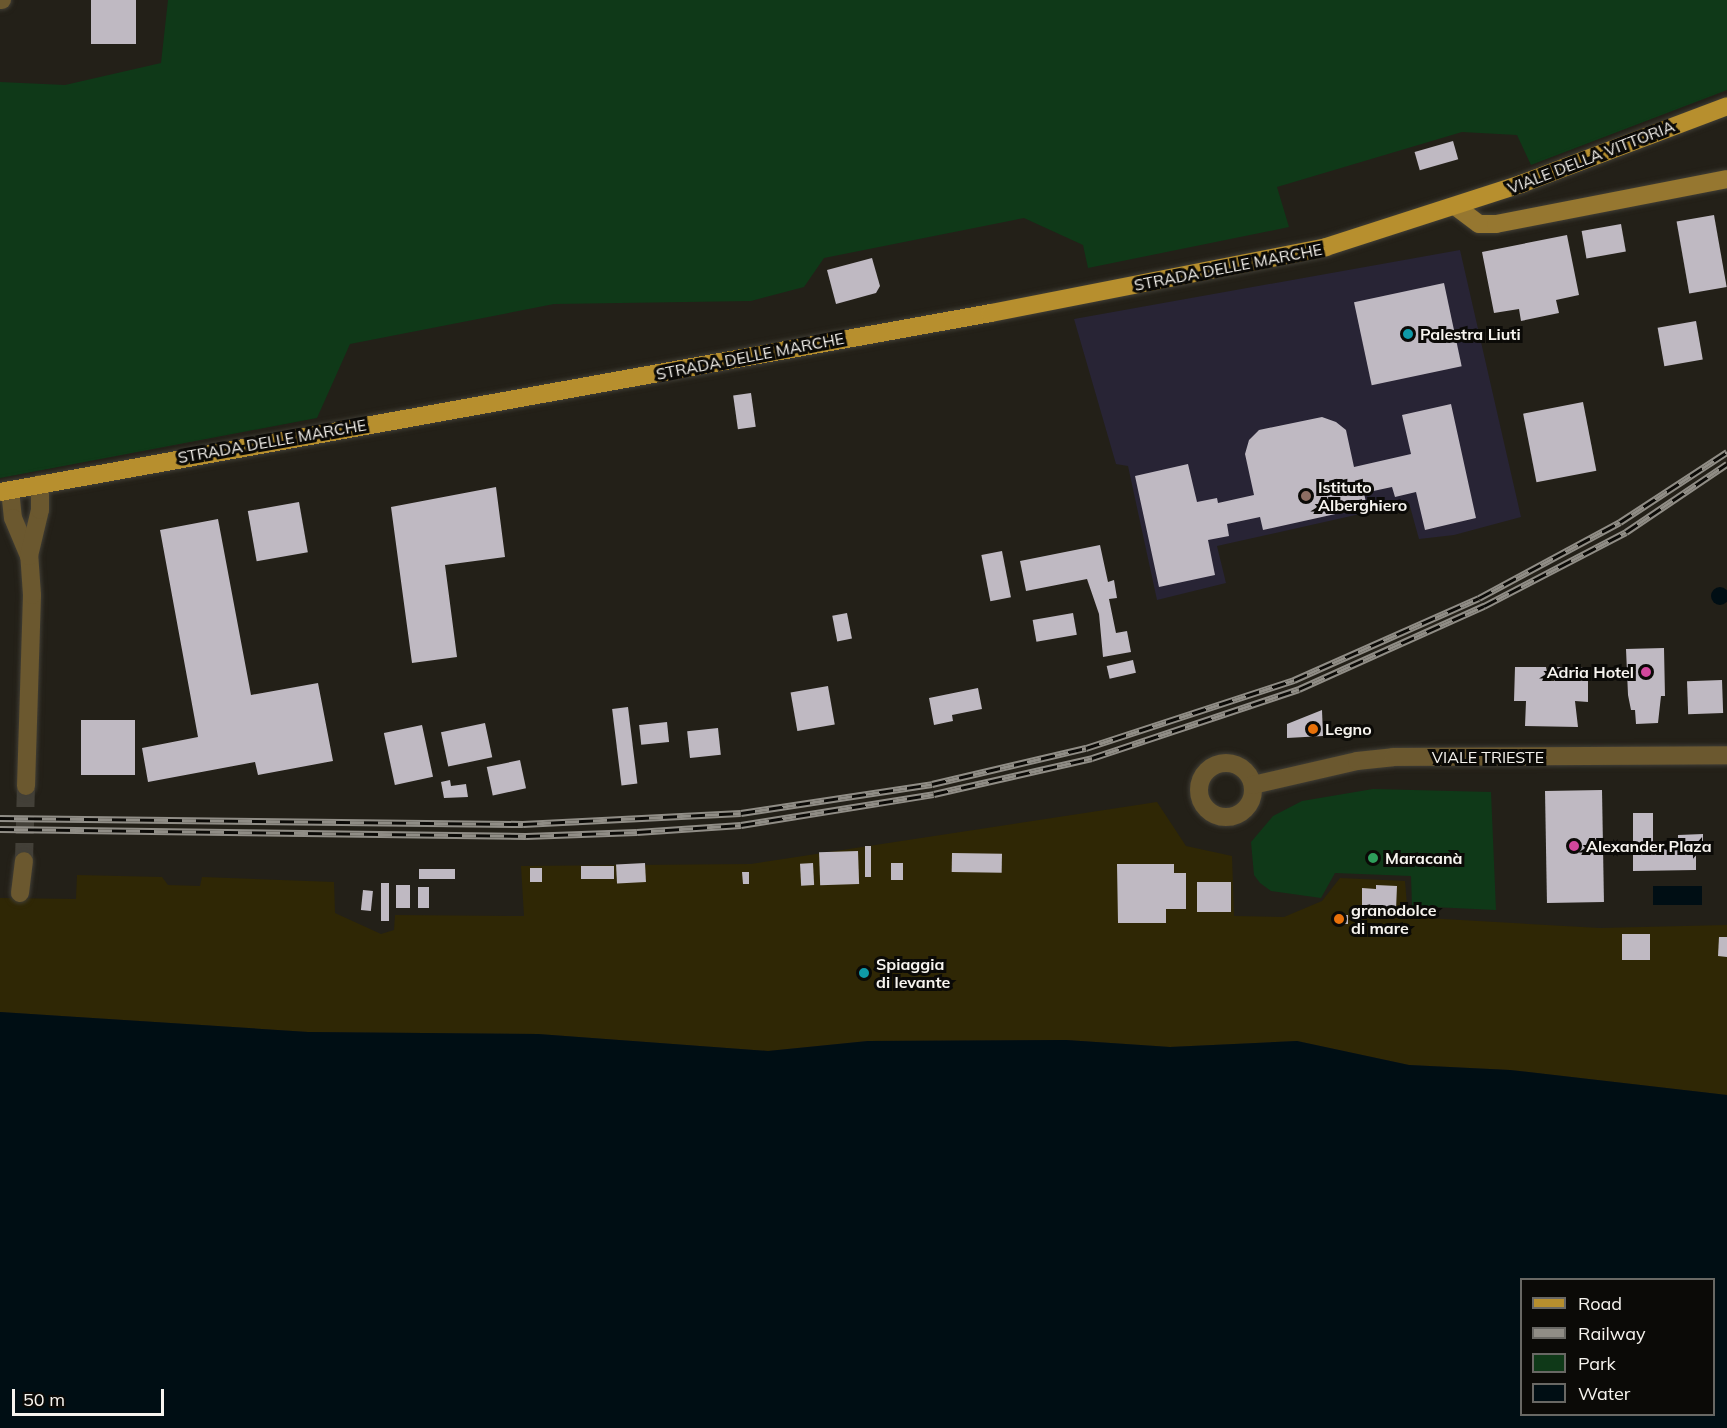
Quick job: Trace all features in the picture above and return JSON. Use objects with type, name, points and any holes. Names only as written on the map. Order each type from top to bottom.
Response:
[{"type":"main road","name":"VIALE DELLA VITTORIA","points":[[1455,206],[1727,106]]},
{"type":"main road","name":"STRADA DELLE MARCHE","points":[[5,491],[1260,262],[1367,236],[1455,206]]},
{"type":"street","points":[[1455,206],[1479,224],[1496,224],[1727,179]]},
{"type":"street","name":"STRADA DELLE MARCHE","points":[[26,786],[29,556],[40,510],[39,484]]},
{"type":"street","name":"STRADA DELLE MARCHE","points":[[5,491],[12,518],[29,556]]},
{"type":"street","name":"VIALE TRIESTE","points":[[1253,785],[1357,761],[1392,757],[1727,755]]},
{"type":"street","points":[[20,893],[24,861]]},
{"type":"shaded area","points":[[1460,250],[1521,517],[1454,535],[1419,539],[1409,503],[1217,546],[1226,583],[1157,600],[1128,466],[1116,464],[1074,319]]},
{"type":"green space","points":[[168,0],[1727,0],[1727,90],[1531,165],[1517,135],[1462,132],[1277,187],[1289,227],[1088,268],[1083,245],[1024,218],[824,258],[804,287],[751,301],[554,304],[350,344],[317,418],[0,478],[0,82],[65,85],[161,63]]},
{"type":"green space","name":"Maracanà","points":[[1373,789],[1491,792],[1496,910],[1412,906],[1411,876],[1335,873],[1321,898],[1271,891],[1260,883],[1254,875],[1251,842],[1273,816],[1302,801]]},
{"type":"sand","name":"Spiaggia di levante","points":[[1157,802],[1186,846],[1232,856],[1234,916],[1284,917],[1322,901],[1340,878],[1405,881],[1408,917],[1600,928],[1727,925],[1727,1095],[1510,1070],[1409,1065],[1297,1041],[1170,1047],[1066,1040],[868,1041],[768,1051],[538,1034],[308,1032],[0,1012],[0,898],[76,899],[77,875],[162,877],[168,885],[200,886],[202,877],[334,882],[335,913],[381,934],[394,930],[395,915],[524,916],[521,866],[751,864]]},
{"type":"water","points":[[1724,587],[1727,589],[1727,603],[1716,605],[1713,603],[1711,592],[1713,589]]},
{"type":"water","points":[[1653,886],[1702,886],[1702,905],[1653,905]]},
{"type":"water","points":[[0,1012],[308,1032],[538,1034],[768,1051],[868,1041],[1066,1040],[1170,1047],[1297,1041],[1409,1065],[1510,1070],[1727,1095],[1727,1428],[0,1428]]},
{"type":"building","points":[[91,0],[136,0],[136,44],[91,44]]},
{"type":"building","points":[[1453,141],[1458,159],[1420,170],[1415,152]]},
{"type":"building","points":[[1714,215],[1727,287],[1689,293],[1677,222]]},
{"type":"building","points":[[1621,224],[1626,252],[1586,259],[1582,231]]},
{"type":"building","points":[[1567,235],[1579,295],[1556,300],[1559,313],[1521,321],[1519,309],[1494,313],[1482,252]]},
{"type":"building","points":[[872,258],[880,286],[876,293],[836,304],[827,270]]},
{"type":"building","name":"Palestra Liuti","points":[[1444,283],[1462,366],[1372,385],[1354,302]]},
{"type":"building","points":[[1696,321],[1703,359],[1664,366],[1658,328]]},
{"type":"building","points":[[751,393],[756,427],[738,429],[733,396]]},
{"type":"building","points":[[1583,402],[1596,471],[1536,482],[1523,414]]},
{"type":"building","name":"Istituto Alberghiero","points":[[1451,404],[1476,518],[1425,530],[1416,492],[1395,497],[1392,487],[1364,493],[1367,507],[1263,530],[1260,517],[1227,524],[1229,536],[1208,540],[1215,575],[1159,587],[1135,476],[1188,464],[1197,502],[1217,498],[1218,503],[1254,495],[1245,454],[1249,440],[1259,430],[1322,417],[1336,422],[1346,430],[1354,467],[1411,454],[1402,415]]},
{"type":"building","points":[[496,487],[505,557],[445,565],[457,657],[412,663],[391,507]]},
{"type":"building","points":[[299,502],[308,552],[257,561],[248,511]]},
{"type":"building","points":[[218,519],[251,695],[318,683],[333,761],[258,775],[255,762],[148,782],[142,748],[198,737],[160,530]]},
{"type":"building","points":[[1100,545],[1108,582],[1114,580],[1117,598],[1109,599],[1116,633],[1127,631],[1131,652],[1103,657],[1099,614],[1087,579],[1026,591],[1020,561]]},
{"type":"building","points":[[1002,551],[1011,597],[990,601],[981,555]]},
{"type":"building","points":[[847,613],[852,639],[837,641],[832,616]]},
{"type":"building","points":[[1073,613],[1077,635],[1036,642],[1033,620]]},
{"type":"building","name":"Adria Hotel","points":[[1664,648],[1665,696],[1661,696],[1658,723],[1636,724],[1635,710],[1631,710],[1628,695],[1626,649]]},
{"type":"building","points":[[1133,660],[1136,673],[1110,679],[1107,666]]},
{"type":"building","points":[[1515,667],[1546,667],[1549,681],[1554,681],[1557,667],[1588,667],[1588,702],[1575,701],[1578,727],[1525,726],[1526,701],[1514,701]]},
{"type":"building","points":[[1722,680],[1723,713],[1688,714],[1687,681]]},
{"type":"building","points":[[828,686],[835,724],[797,731],[791,693]]},
{"type":"building","points":[[978,688],[982,709],[952,715],[953,721],[934,725],[929,698]]},
{"type":"building","points":[[628,707],[637,783],[622,785],[612,709]]},
{"type":"building","points":[[1322,710],[1323,736],[1287,738],[1287,724]]},
{"type":"building","points":[[81,720],[135,720],[135,775],[81,775]]},
{"type":"building","points":[[667,722],[669,742],[641,745],[639,725]]},
{"type":"building","points":[[485,723],[492,757],[448,767],[441,732]]},
{"type":"building","points":[[422,725],[433,777],[395,785],[384,733]]},
{"type":"building","points":[[718,728],[721,755],[690,758],[687,731]]},
{"type":"building","points":[[520,760],[526,788],[493,795],[487,767]]},
{"type":"building","points":[[450,780],[451,786],[466,784],[468,797],[444,798],[441,782]]},
{"type":"building","name":"Alexander Plaza","points":[[1602,790],[1604,902],[1547,903],[1545,791]]},
{"type":"building","points":[[1633,813],[1653,813],[1653,845],[1678,844],[1678,835],[1703,834],[1703,855],[1696,855],[1696,870],[1633,871]]},
{"type":"building","points":[[865,846],[871,846],[871,877],[865,877]]},
{"type":"building","points":[[858,851],[859,884],[820,885],[819,852]]},
{"type":"building","points":[[952,853],[1002,854],[1002,873],[952,872]]},
{"type":"building","points":[[645,863],[646,882],[617,883],[616,865]]},
{"type":"building","points":[[813,863],[814,885],[801,886],[800,864]]},
{"type":"building","points":[[891,863],[903,863],[903,880],[891,880]]},
{"type":"building","points":[[1117,864],[1174,864],[1174,873],[1186,873],[1186,909],[1166,909],[1166,923],[1118,923]]},
{"type":"building","points":[[581,866],[614,866],[614,879],[581,879]]},
{"type":"building","points":[[530,868],[542,868],[542,882],[530,882]]},
{"type":"building","points":[[419,869],[455,869],[455,879],[419,879]]},
{"type":"building","points":[[742,872],[749,872],[749,884],[743,884]]},
{"type":"building","points":[[1197,882],[1231,882],[1231,912],[1197,912]]},
{"type":"building","points":[[381,883],[389,883],[389,921],[381,921]]},
{"type":"building","points":[[396,885],[410,885],[410,908],[396,908]]},
{"type":"building","points":[[1376,885],[1397,886],[1396,910],[1362,909],[1362,888],[1376,889]]},
{"type":"building","points":[[418,887],[429,887],[429,908],[418,908]]},
{"type":"building","points":[[363,890],[373,891],[371,911],[361,910]]},
{"type":"building","points":[[1333,915],[1348,915],[1348,924],[1333,924]]},
{"type":"building","points":[[1622,934],[1650,934],[1650,960],[1622,960]]},
{"type":"building","points":[[1719,937],[1727,937],[1727,957],[1718,956]]},
{"type":"tunnel","points":[[24,861],[26,786]]},
{"type":"railway","points":[[0,818],[523,824],[741,813],[932,784],[1086,748],[1294,680],[1479,598],[1620,522],[1727,452]]},
{"type":"railway","points":[[0,829],[526,836],[637,832],[741,825],[934,794],[1092,758],[1299,689],[1484,606],[1626,532],[1727,464]]},
{"type":"place","name":"Palestra Liuti","points":[[1408,334]]},
{"type":"place","name":"Istituto Alberghiero","points":[[1306,496]]},
{"type":"place","name":"Adria Hotel","points":[[1646,672]]},
{"type":"place","name":"Legno","points":[[1313,729]]},
{"type":"place","name":"Alexander Plaza","points":[[1574,846]]},
{"type":"place","name":"Maracanà","points":[[1373,858]]},
{"type":"place","name":"granodolce di mare","points":[[1339,919]]},
{"type":"place","name":"Spiaggia di levante","points":[[864,973]]}]
